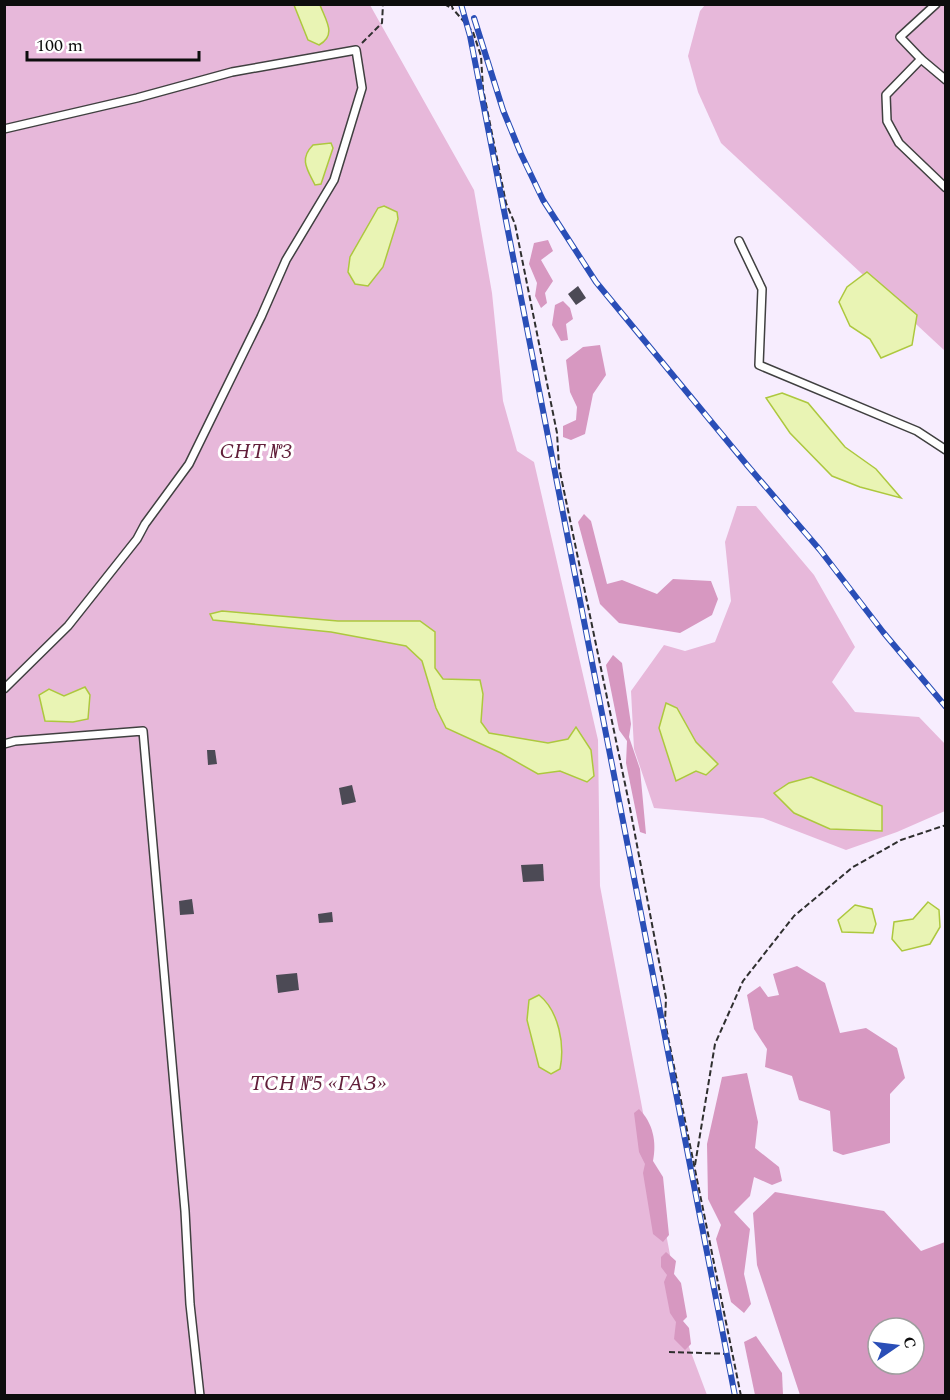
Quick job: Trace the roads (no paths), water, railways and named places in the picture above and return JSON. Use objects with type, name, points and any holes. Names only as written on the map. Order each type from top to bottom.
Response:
[{"type":"lane","points":[[936,4],[900,37],[945,80]]},
{"type":"lane","points":[[4,129],[137,98],[232,72],[356,50],[362,88],[334,180],[286,260],[261,317],[189,464],[145,524],[137,539],[68,626],[4,689]]},
{"type":"lane","points":[[921,59],[886,95],[887,121],[899,143],[945,188]]},
{"type":"lane","points":[[739,241],[762,289],[759,365],[917,431],[945,450]]},
{"type":"lane","points":[[4,744],[15,741],[143,731],[190,1304],[200,1395]]},
{"type":"railway","points":[[461,4],[470,36],[735,1396]]},
{"type":"railway","points":[[474,18],[503,110],[521,154],[543,200],[596,282],[820,550],[883,632],[946,707]]},
{"type":"park label","name":"СНТ №3","points":[[256,450]]},
{"type":"park label","name":"ТСН №5 «ГАЗ»","points":[[318,1082]]}]
